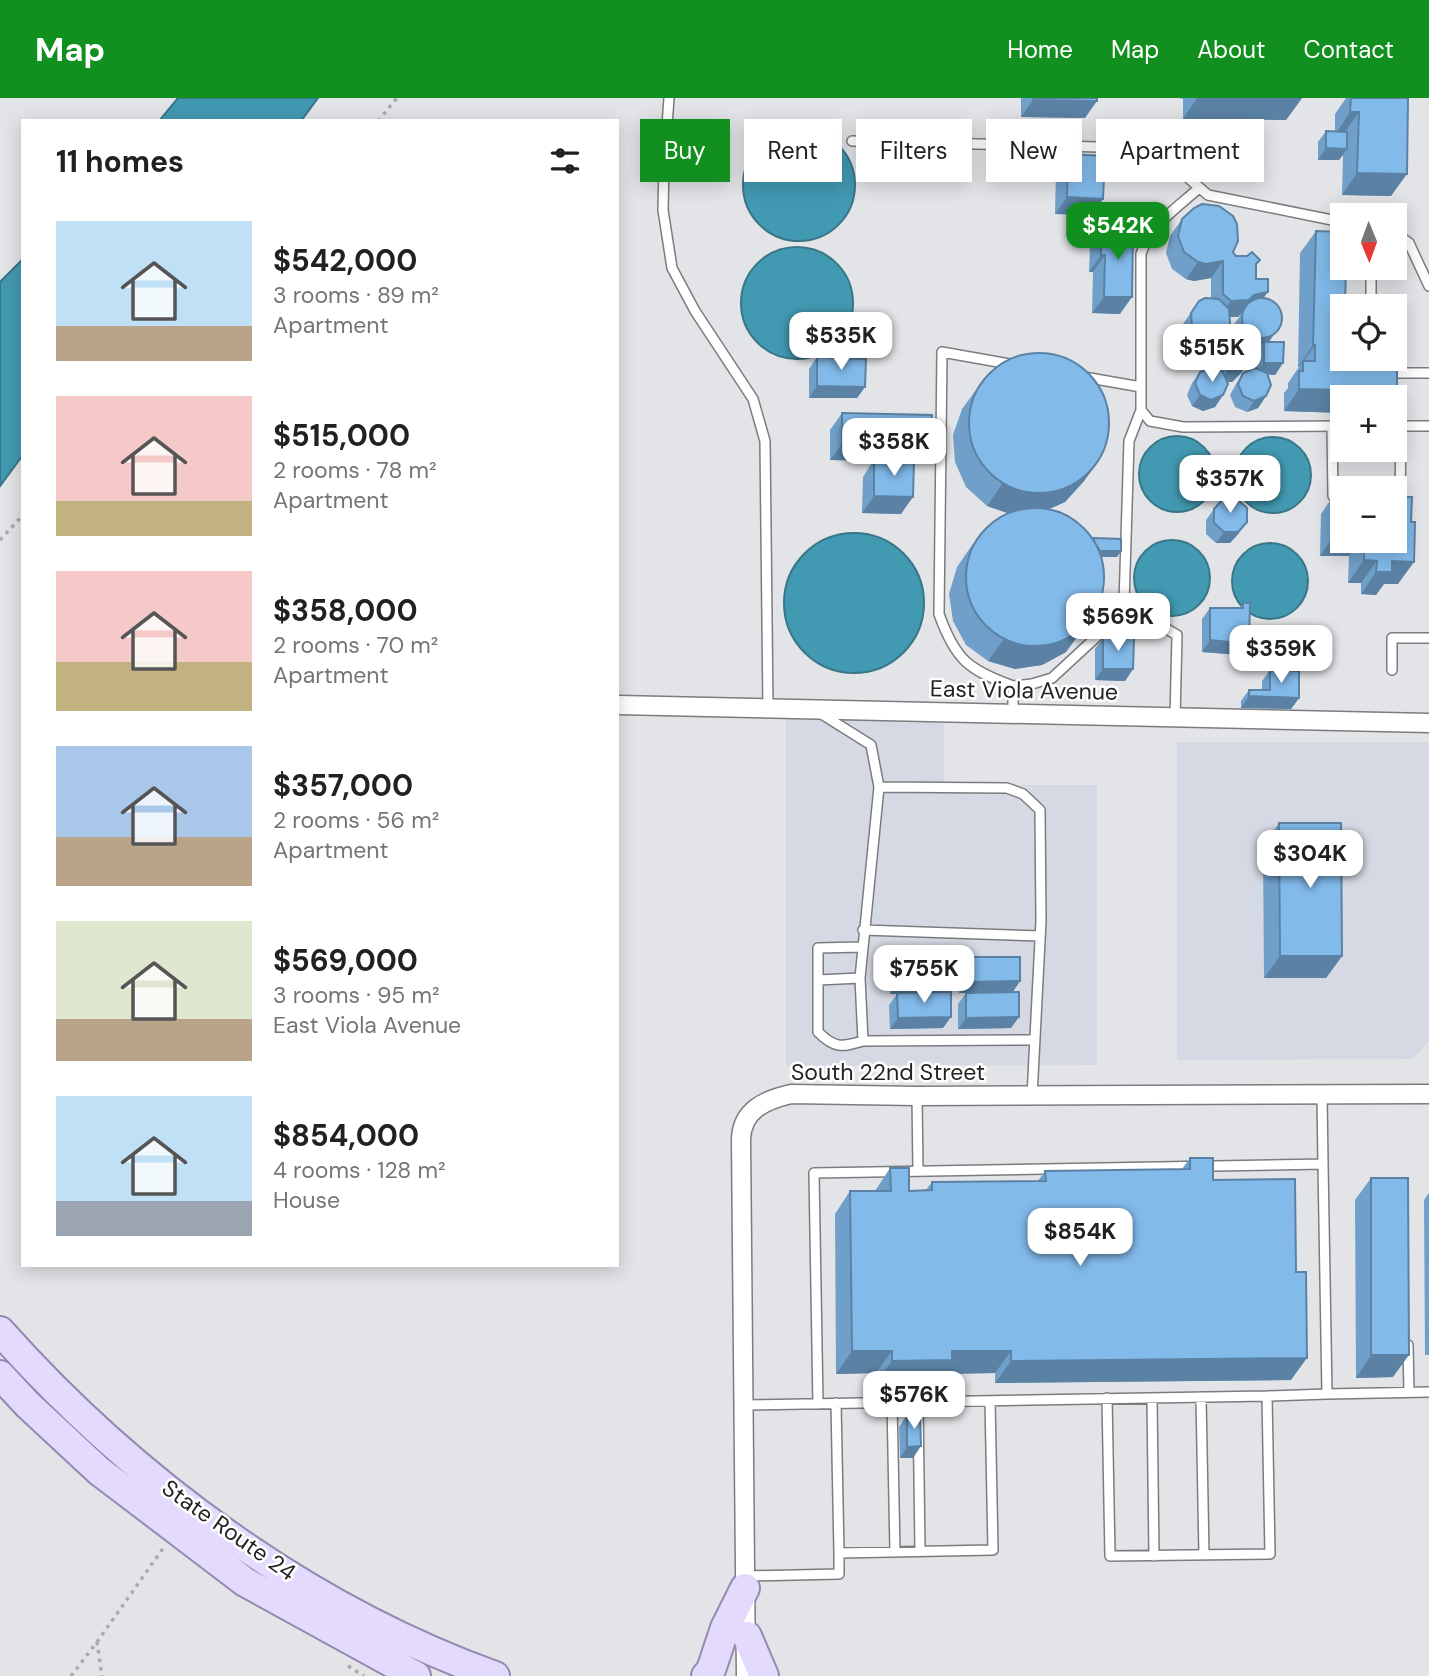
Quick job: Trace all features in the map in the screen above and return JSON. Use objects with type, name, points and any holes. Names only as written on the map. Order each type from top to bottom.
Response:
[{"type":"main road","name":"State Route 24","points":[[0,1331],[67,1400],[131,1458],[200,1513],[267,1560],[340,1605],[467,1666],[495,1676]]},
{"type":"main road","name":"State Route 24","points":[[0,1374],[28,1405],[99,1471],[245,1581],[416,1676]]},
{"type":"main road","points":[[706,1676],[711,1670],[745,1582]]},
{"type":"main road","points":[[747,1636],[764,1676]]},
{"type":"street","name":"East Viola Avenue","points":[[619,705],[1429,723]]},
{"type":"street","name":"South 22nd Street","points":[[746,1676],[741,1139],[744,1122],[751,1110],[775,1098],[791,1094],[1429,1094]]},
{"type":"lane","points":[[669,98],[663,210],[672,268],[695,311],[753,399],[765,441],[768,708]]},
{"type":"lane","points":[[852,141],[1141,148],[1157,151],[1208,195],[1330,220]]},
{"type":"lane","points":[[1021,366],[942,352],[939,614],[957,655],[988,677],[1013,686],[1052,678],[1118,617],[1124,604],[1129,441],[1141,410],[1141,254],[1145,241],[1157,227],[1199,188]]},
{"type":"lane","points":[[1407,242],[1429,285]]},
{"type":"lane","points":[[1391,371],[1429,373]]},
{"type":"lane","points":[[1074,375],[1141,387]]},
{"type":"lane","points":[[1141,410],[1150,421],[1183,427],[1330,426]]},
{"type":"lane","points":[[1407,426],[1429,426]]},
{"type":"lane","points":[[1124,604],[1177,635],[1175,718]]},
{"type":"lane","points":[[1392,670],[1392,638],[1429,638]]},
{"type":"lane","points":[[1013,686],[1013,714]]},
{"type":"lane","points":[[817,711],[871,745],[879,787],[863,930],[860,978],[863,1041]]},
{"type":"lane","points":[[879,787],[1007,788],[1023,794],[1040,810],[1040,936],[1032,1096]]},
{"type":"lane","points":[[863,930],[1040,936]]},
{"type":"lane","points":[[862,947],[818,948],[818,1032],[828,1042],[843,1047],[863,1041],[1035,1040]]},
{"type":"lane","points":[[818,980],[860,978]]},
{"type":"lane","points":[[1322,1095],[1327,1394]]},
{"type":"lane","points":[[917,1096],[918,1171]]},
{"type":"lane","points":[[818,1404],[814,1173],[1323,1164]]},
{"type":"lane","points":[[1408,1336],[1409,1392]]},
{"type":"lane","points":[[743,1405],[1429,1392]]},
{"type":"lane","points":[[1107,1398],[1110,1556],[1154,1556],[1270,1554],[1267,1396]]},
{"type":"lane","points":[[1201,1397],[1204,1555]]},
{"type":"lane","points":[[1152,1398],[1154,1556]]},
{"type":"lane","points":[[839,1553],[993,1550],[990,1401]]},
{"type":"lane","points":[[892,1402],[895,1552]]},
{"type":"lane","points":[[918,1402],[920,1552]]},
{"type":"lane","points":[[745,1582],[839,1574],[836,1403]]},
{"type":"path","points":[[380,119],[397,98]]},
{"type":"path","points":[[0,540],[21,516]]},
{"type":"path","points":[[71,1676],[164,1547]]},
{"type":"path","points":[[97,1642],[102,1676]]},
{"type":"shaded area","points":[[786,703],[944,703],[944,785],[1097,785],[1097,1065],[786,1066]]},
{"type":"shaded area","points":[[1177,742],[1429,742],[1429,1041],[1413,1059],[1177,1060]]},
{"type":"water","points":[[178,98],[318,98],[302,119],[161,119]]},
{"type":"water","points":[[842,151],[854,174],[854,196],[845,216],[830,231],[810,240],[788,240],[768,231],[753,216],[744,196],[743,185],[744,174],[744,182],[842,182]]},
{"type":"water","points":[[797,247],[818,252],[836,264],[848,282],[853,303],[848,324],[836,342],[818,354],[797,359],[776,354],[758,342],[746,324],[741,303],[746,282],[758,264],[776,252]]},
{"type":"water","points":[[21,261],[21,458],[0,486],[0,282]]},
{"type":"water","points":[[1177,436],[1192,439],[1204,447],[1212,459],[1215,474],[1212,489],[1204,501],[1192,509],[1177,512],[1162,509],[1150,501],[1142,489],[1139,474],[1142,459],[1150,447],[1162,439]]},
{"type":"water","points":[[1273,437],[1288,440],[1300,448],[1308,460],[1311,475],[1308,490],[1300,502],[1288,510],[1273,513],[1258,510],[1246,502],[1238,490],[1235,475],[1238,460],[1246,448],[1258,440]]},
{"type":"water","points":[[854,533],[881,538],[904,553],[919,576],[924,603],[919,630],[904,653],[881,668],[854,673],[827,668],[804,653],[789,630],[784,603],[789,576],[804,553],[827,538]]},
{"type":"water","points":[[1172,540],[1187,543],[1199,551],[1207,563],[1210,578],[1207,593],[1199,605],[1187,613],[1172,616],[1157,613],[1145,605],[1137,593],[1134,578],[1137,563],[1145,551],[1157,543]]},
{"type":"water","points":[[1270,543],[1285,546],[1297,554],[1305,566],[1308,581],[1305,596],[1297,608],[1285,616],[1270,619],[1255,616],[1243,608],[1235,596],[1232,581],[1235,566],[1243,554],[1255,546]]},
{"type":"building","points":[[1097,98],[1097,101],[1033,100]]},
{"type":"building","points":[[1351,98],[1408,98],[1407,174],[1357,173],[1359,112],[1350,112]]},
{"type":"building","points":[[1326,131],[1347,132],[1347,149],[1326,148]]},
{"type":"building","points":[[1082,155],[1096,156],[1096,182],[1104,182],[1103,199],[1067,197],[1067,182],[1082,182]]},
{"type":"building","points":[[1202,204],[1219,206],[1233,216],[1237,224],[1238,241],[1233,252],[1236,256],[1247,256],[1252,252],[1260,260],[1256,264],[1256,279],[1268,279],[1268,292],[1254,295],[1249,300],[1231,301],[1223,294],[1223,261],[1206,264],[1184,252],[1178,236],[1182,219]]},
{"type":"building","points":[[1101,229],[1133,230],[1132,297],[1104,297],[1105,255],[1101,255]]},
{"type":"building","points":[[1316,231],[1330,232],[1330,280],[1346,280],[1345,294],[1330,294],[1330,371],[1397,371],[1397,385],[1330,385],[1330,390],[1299,389],[1299,371],[1303,371],[1303,361],[1315,361],[1313,345]]},
{"type":"building","points":[[1205,298],[1219,299],[1229,309],[1230,323],[1222,335],[1202,337],[1192,327],[1191,313],[1199,301]]},
{"type":"building","points":[[1262,298],[1276,304],[1282,318],[1276,332],[1262,338],[1248,332],[1242,318],[1248,304]]},
{"type":"building","points":[[1228,340],[1241,341],[1250,350],[1249,362],[1240,371],[1228,371],[1219,362],[1219,349]]},
{"type":"building","points":[[1264,342],[1284,342],[1283,363],[1264,363]]},
{"type":"building","points":[[1039,353],[1066,359],[1088,374],[1103,396],[1109,423],[1103,450],[1088,472],[1066,487],[1039,493],[1012,487],[990,472],[975,450],[969,423],[975,396],[990,374],[1012,359]]},
{"type":"building","points":[[817,357],[866,359],[865,387],[817,386]]},
{"type":"building","points":[[1212,367],[1223,372],[1228,384],[1223,395],[1211,400],[1200,395],[1195,383],[1200,372]]},
{"type":"building","points":[[1255,368],[1267,373],[1271,385],[1266,396],[1254,401],[1243,396],[1238,384],[1243,373]]},
{"type":"building","points":[[842,413],[932,415],[931,446],[842,444]]},
{"type":"building","points":[[874,460],[914,461],[913,497],[874,496]]},
{"type":"building","points":[[1407,497],[1412,497],[1411,522],[1415,522],[1414,562],[1392,561],[1392,572],[1376,572],[1377,561],[1364,560],[1364,553],[1407,553]]},
{"type":"building","points":[[1223,499],[1237,499],[1247,508],[1247,522],[1238,532],[1224,532],[1214,523],[1214,509]]},
{"type":"building","points":[[1035,508],[1061,513],[1084,528],[1099,551],[1104,577],[1099,603],[1084,626],[1061,641],[1035,646],[1009,641],[986,626],[971,603],[966,577],[971,551],[986,528],[1009,513]]},
{"type":"building","points":[[1094,538],[1121,539],[1121,551],[1100,551]]},
{"type":"building","points":[[1243,603],[1250,603],[1249,644],[1210,640],[1210,608],[1243,608]]},
{"type":"building","points":[[1103,638],[1134,638],[1133,669],[1103,669]]},
{"type":"building","points":[[1270,670],[1299,671],[1299,698],[1249,696],[1249,690],[1270,690]]},
{"type":"building","points":[[1279,823],[1341,823],[1342,956],[1280,956]]},
{"type":"building","points":[[967,957],[1020,957],[1020,981],[967,982]]},
{"type":"building","points":[[951,958],[951,982],[898,983],[898,959]]},
{"type":"building","points":[[951,992],[951,1017],[898,1018],[897,993]]},
{"type":"building","points":[[1019,992],[1019,1017],[966,1018],[966,993]]},
{"type":"building","points":[[1190,1158],[1213,1158],[1213,1180],[1295,1179],[1296,1272],[1306,1272],[1307,1358],[1011,1361],[1011,1351],[952,1351],[952,1360],[892,1361],[892,1351],[852,1351],[850,1191],[891,1191],[890,1168],[909,1168],[909,1191],[932,1190],[932,1182],[1046,1181],[1045,1171],[1190,1169]]},
{"type":"building","points":[[1371,1178],[1408,1178],[1409,1355],[1371,1355]]},
{"type":"building","points":[[907,1415],[920,1415],[921,1446],[907,1447]]}]
